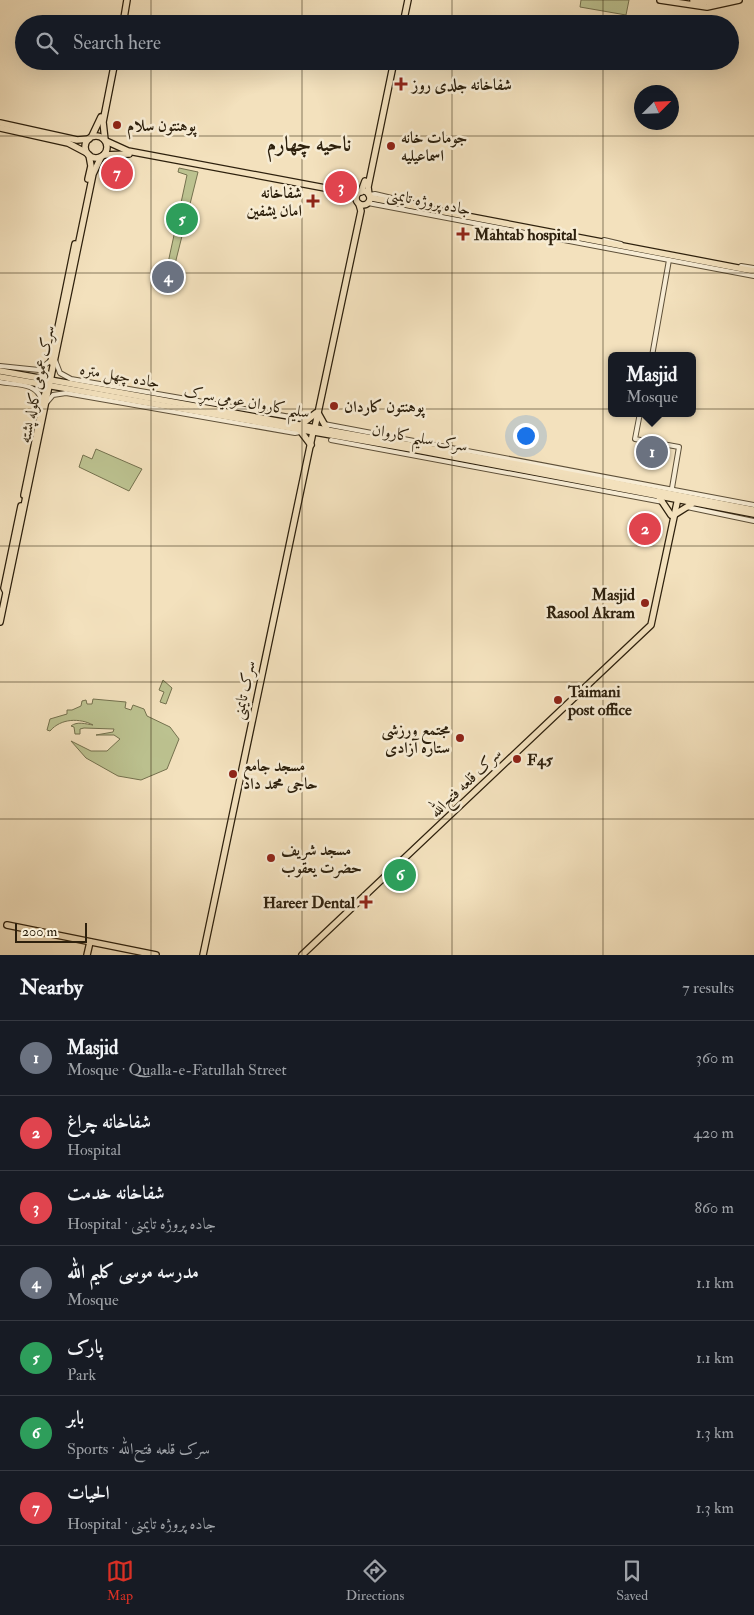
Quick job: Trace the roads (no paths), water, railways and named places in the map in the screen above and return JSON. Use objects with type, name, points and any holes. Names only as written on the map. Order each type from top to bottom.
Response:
[{"type":"main road","points":[[122,15],[126,0]]},
{"type":"main road","points":[[402,15],[404,0]]},
{"type":"main road","points":[[404,15],[408,0]]},
{"type":"main road","points":[[660,0],[707,6],[739,0]]},
{"type":"main road","points":[[688,0],[715,2],[724,0]]},
{"type":"main road","points":[[88,154],[85,145],[100,120],[112,70]]},
{"type":"main road","points":[[0,128],[68,144],[95,158],[103,156],[107,148],[103,122],[112,70]]},
{"type":"main road","points":[[361,201],[369,195],[368,187],[390,70]]},
{"type":"main road","points":[[361,201],[390,70]]},
{"type":"main road","points":[[0,123],[77,140],[99,136],[105,140]]},
{"type":"main road","name":"جاده پروژه تایمنی","points":[[105,140],[128,151],[192,168],[361,201],[376,202],[670,256]]},
{"type":"main road","name":"جاده پروژه تایمنی","points":[[103,156],[119,153],[163,160],[361,201]]},
{"type":"main road","name":"سرک عمومی کلوله پشته","points":[[54,360],[91,166],[88,154]]},
{"type":"main road","name":"سرک عمومی کلوله پشته","points":[[0,622],[93,174],[103,156]]},
{"type":"main road","name":"جاده پروژه تایمنی","points":[[369,195],[376,199],[754,272]]},
{"type":"main road","name":"سرک تایمنی","points":[[203,955],[317,411],[328,370],[361,201]]},
{"type":"main road","name":"سلیم کاروان عومي سړک","points":[[0,371],[49,383],[200,409],[263,415],[300,428],[329,431],[347,430],[527,468],[610,479],[640,490],[754,510]]},
{"type":"main road","points":[[0,377],[29,379]]},
{"type":"main road","points":[[200,409],[282,428],[300,428],[317,411],[329,431],[314,440],[311,445],[300,428]]},
{"type":"main road","name":"سرک سلیم کاروان","points":[[329,431],[640,490],[658,496],[676,497]]},
{"type":"main road","points":[[658,496],[672,515],[684,507],[695,503]]},
{"type":"main road","points":[[676,497],[695,503],[754,514]]},
{"type":"main road","name":"سرک قلعه فتح‌الله","points":[[302,955],[646,629],[652,610],[676,497]]},
{"type":"main road","points":[[7,925],[156,955]]},
{"type":"main road","points":[[87,955],[90,942]]},
{"type":"street","points":[[653,352],[670,256]]},
{"type":"street","points":[[0,382],[29,379],[54,360]]},
{"type":"street","name":"جاده چهل متره","points":[[54,360],[69,386],[282,428]]},
{"type":"street","points":[[0,366],[29,379],[44,403]]},
{"type":"street","name":"جاده چهل متره","points":[[44,403],[69,386],[308,420]]},
{"type":"street","points":[[639,417],[635,439],[679,448],[672,488]]},
{"type":"street","points":[[347,430],[610,479]]},
{"type":"street","points":[[329,431],[640,490],[672,488],[754,505]]},
{"type":"street","points":[[640,490],[665,503]]},
{"type":"street","points":[[684,507],[754,521]]},
{"type":"place","name":"شفاخانه جلدی روز","points":[[401,84]]},
{"type":"place","name":"پوهنتون سلام","points":[[117,125]]},
{"type":"place","name":"جومات خانه اسماعيليه","points":[[391,146]]},
{"type":"place","name":"الحیات","points":[[117,173]]},
{"type":"place","name":"شفاخانه خدمت","points":[[341,187]]},
{"type":"place","name":"شفاخانه امان یشفین","points":[[313,201]]},
{"type":"place","name":"پارک","points":[[182,219]]},
{"type":"place","name":"Mahtab hospital","points":[[463,234]]},
{"type":"place","name":"مدرسه موسی کلیم الله","points":[[168,277]]},
{"type":"place","name":"پوهنتون کاردان","points":[[334,406]]},
{"type":"place","name":"Masjid","points":[[652,452]]},
{"type":"place","name":"شفاخانه چراغ","points":[[645,529]]},
{"type":"place","name":"Masjid Rasool Akram","points":[[645,603]]},
{"type":"place","name":"Taimani post office","points":[[558,700]]},
{"type":"place","name":"مجتمع ورزشی ستاره آزادی","points":[[460,738]]},
{"type":"place","name":"F45","points":[[517,759]]},
{"type":"place","name":"مسجد جامع حاجی محمد داد","points":[[233,774]]},
{"type":"place","name":"مسجد شریف حضرت یعقوب","points":[[271,858]]},
{"type":"place","name":"بابر","points":[[400,875]]},
{"type":"place","name":"Hareer Dental","points":[[366,902]]},
{"type":"district","name":"ناحیه چهارم","points":[[309,144]]}]
